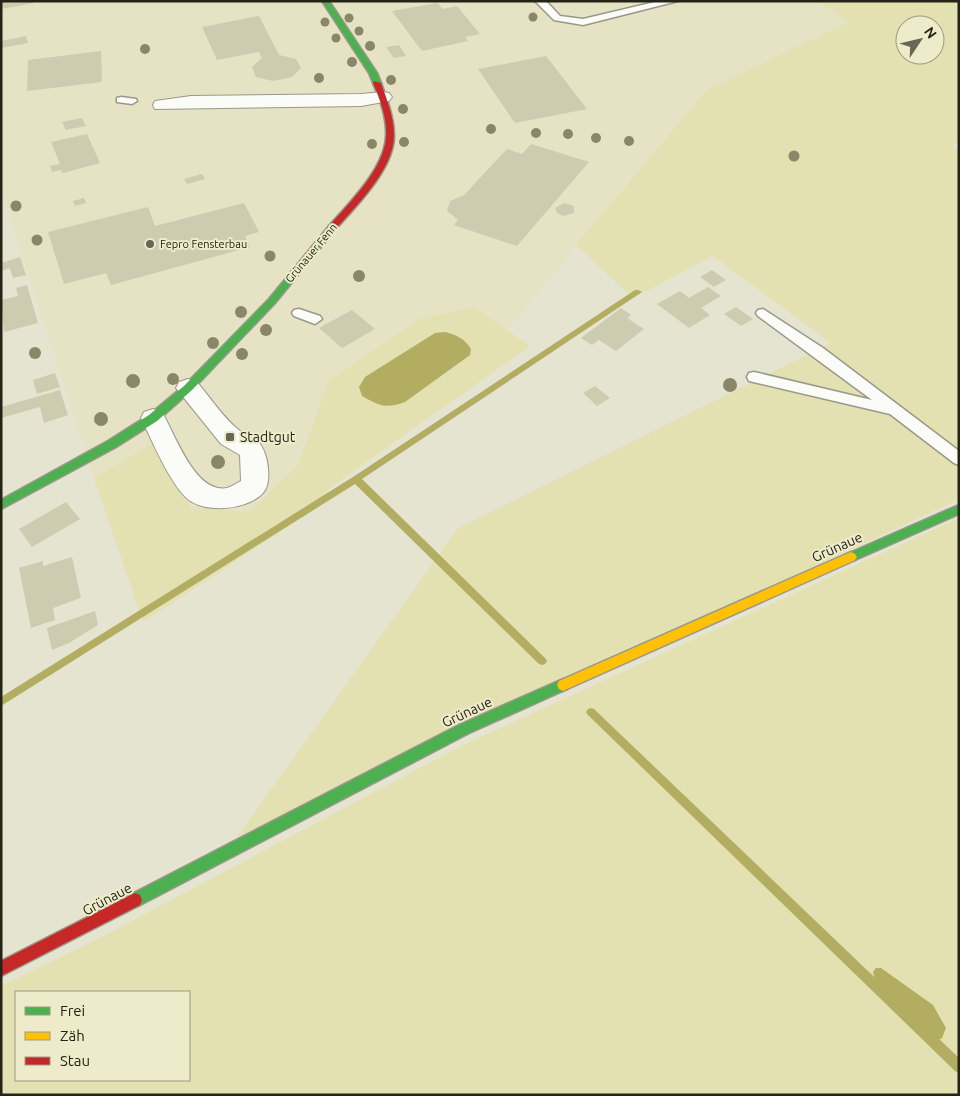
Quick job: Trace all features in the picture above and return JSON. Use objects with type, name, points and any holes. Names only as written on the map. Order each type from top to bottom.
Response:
[{"type":"street","name":"Grünauer Fenn","points":[[1,506],[112,444],[153,418],[188,388],[272,301],[359,196],[377,169],[388,150],[390,130],[383,97],[373,73],[325,1]]},
{"type":"street","points":[[162,105],[191,102],[360,100],[383,97]]},
{"type":"street","points":[[153,418],[188,484],[201,495],[230,499],[254,486],[255,460],[251,449],[230,437],[188,388]]},
{"type":"street","name":"Grünaue","points":[[1,970],[464,729],[959,509]]},
{"type":"lane","points":[[540,1],[557,18],[583,22],[673,1]]},
{"type":"lane","points":[[763,312],[818,351],[892,410],[959,459]]},
{"type":"lane","points":[[299,313],[315,319]]},
{"type":"lane","points":[[754,377],[892,410]]},
{"type":"shaded area","points":[[1,1],[816,1],[851,20],[707,90],[507,330],[474,307],[329,381],[296,466],[249,512],[191,508],[153,444],[94,478],[1,192]]},
{"type":"shaded area","points":[[816,1],[959,1],[959,142],[952,146],[959,151],[959,499],[237,837],[458,528],[831,343],[713,256],[633,298],[576,245],[707,90],[850,21]]},
{"type":"shaded area","points":[[474,307],[530,346],[331,487],[312,511],[143,622],[94,478],[153,443],[191,508],[249,512],[297,466],[329,381],[419,319]]},
{"type":"shaded area","points":[[445,332],[463,340],[471,349],[470,355],[405,402],[387,406],[362,396],[359,387],[365,377],[435,333]]},
{"type":"shaded area","points":[[959,518],[959,1095],[1,1095],[1,986],[100,938],[461,746]]},
{"type":"shaded area","points":[[876,968],[881,968],[933,1005],[946,1028],[942,1038],[934,1043],[878,990],[873,972]]},
{"type":"building","points":[[1,1],[34,1],[34,3],[1,9]]},
{"type":"building","points":[[437,3],[443,9],[457,6],[480,34],[465,37],[468,41],[422,51],[392,11]]},
{"type":"building","points":[[259,16],[279,55],[296,59],[301,68],[292,77],[273,81],[256,77],[252,67],[262,58],[259,52],[217,60],[202,27]]},
{"type":"building","points":[[26,36],[28,43],[1,48],[1,41]]},
{"type":"building","points":[[399,45],[406,56],[394,58],[386,47]]},
{"type":"building","points":[[101,51],[102,82],[27,91],[28,60]]},
{"type":"building","points":[[546,56],[587,109],[515,123],[478,69]]},
{"type":"building","points":[[82,118],[86,126],[66,130],[62,122]]},
{"type":"building","points":[[87,134],[100,163],[63,173],[61,170],[52,172],[50,166],[60,164],[51,142]]},
{"type":"building","points":[[531,144],[589,162],[517,246],[454,225],[458,220],[447,211],[450,201],[464,195],[507,149],[522,154]]},
{"type":"building","points":[[202,174],[205,179],[187,184],[184,179]]},
{"type":"building","points":[[84,198],[86,203],[75,206],[73,201]]},
{"type":"building","name":"Fepro Fensterbau","points":[[244,203],[259,232],[245,236],[250,247],[111,285],[106,273],[64,284],[48,232],[148,207],[155,226]]},
{"type":"building","points":[[564,203],[574,206],[574,213],[563,216],[557,213],[555,208]]},
{"type":"building","points":[[20,257],[26,275],[13,278],[10,268],[1,271],[1,263]]},
{"type":"building","points":[[712,270],[726,280],[714,287],[700,277]]},
{"type":"building","points":[[27,285],[38,323],[4,332],[1,300],[18,296],[16,288]]},
{"type":"building","points":[[708,287],[721,296],[701,308],[710,315],[689,328],[657,304],[680,291],[689,298]]},
{"type":"building","points":[[736,307],[753,319],[741,326],[724,314]]},
{"type":"building","points":[[621,308],[631,315],[627,318],[644,329],[616,351],[599,340],[592,345],[581,338]]},
{"type":"building","points":[[352,310],[375,329],[342,348],[319,328]]},
{"type":"building","points":[[55,373],[60,387],[37,394],[33,380]]},
{"type":"building","points":[[595,386],[610,398],[597,406],[583,393]]},
{"type":"building","points":[[60,390],[68,415],[44,423],[40,407],[1,418],[1,407]]},
{"type":"building","points":[[66,502],[80,519],[32,547],[19,529]]},
{"type":"building","points":[[72,557],[81,598],[53,608],[55,620],[31,628],[19,568],[43,561],[43,566]]},
{"type":"building","points":[[95,611],[98,625],[69,643],[52,650],[47,628]]},
{"type":"waterway","points":[[356,479],[638,292]]},
{"type":"waterway","points":[[1,702],[356,479]]},
{"type":"waterway","points":[[356,479],[542,661]]},
{"type":"waterway","points":[[591,712],[959,1067]]},
{"type":"traffic: fast","points":[[325,1],[373,73],[377,83]]},
{"type":"traffic: fast","points":[[1,505],[112,444],[153,418],[188,388],[272,301],[332,228]]},
{"type":"traffic: fast","points":[[851,557],[959,509]]},
{"type":"traffic: fast","points":[[135,900],[464,729],[563,685]]},
{"type":"traffic: slow","points":[[563,685],[851,557]]},
{"type":"traffic: jam","points":[[332,228],[371,180],[388,150],[390,125],[386,107],[377,83]]},
{"type":"traffic: jam","points":[[1,969],[135,900]]},
{"type":"place","name":"Fepro Fensterbau","points":[[150,244]]},
{"type":"place","name":"Stadtgut","points":[[230,437]]}]
